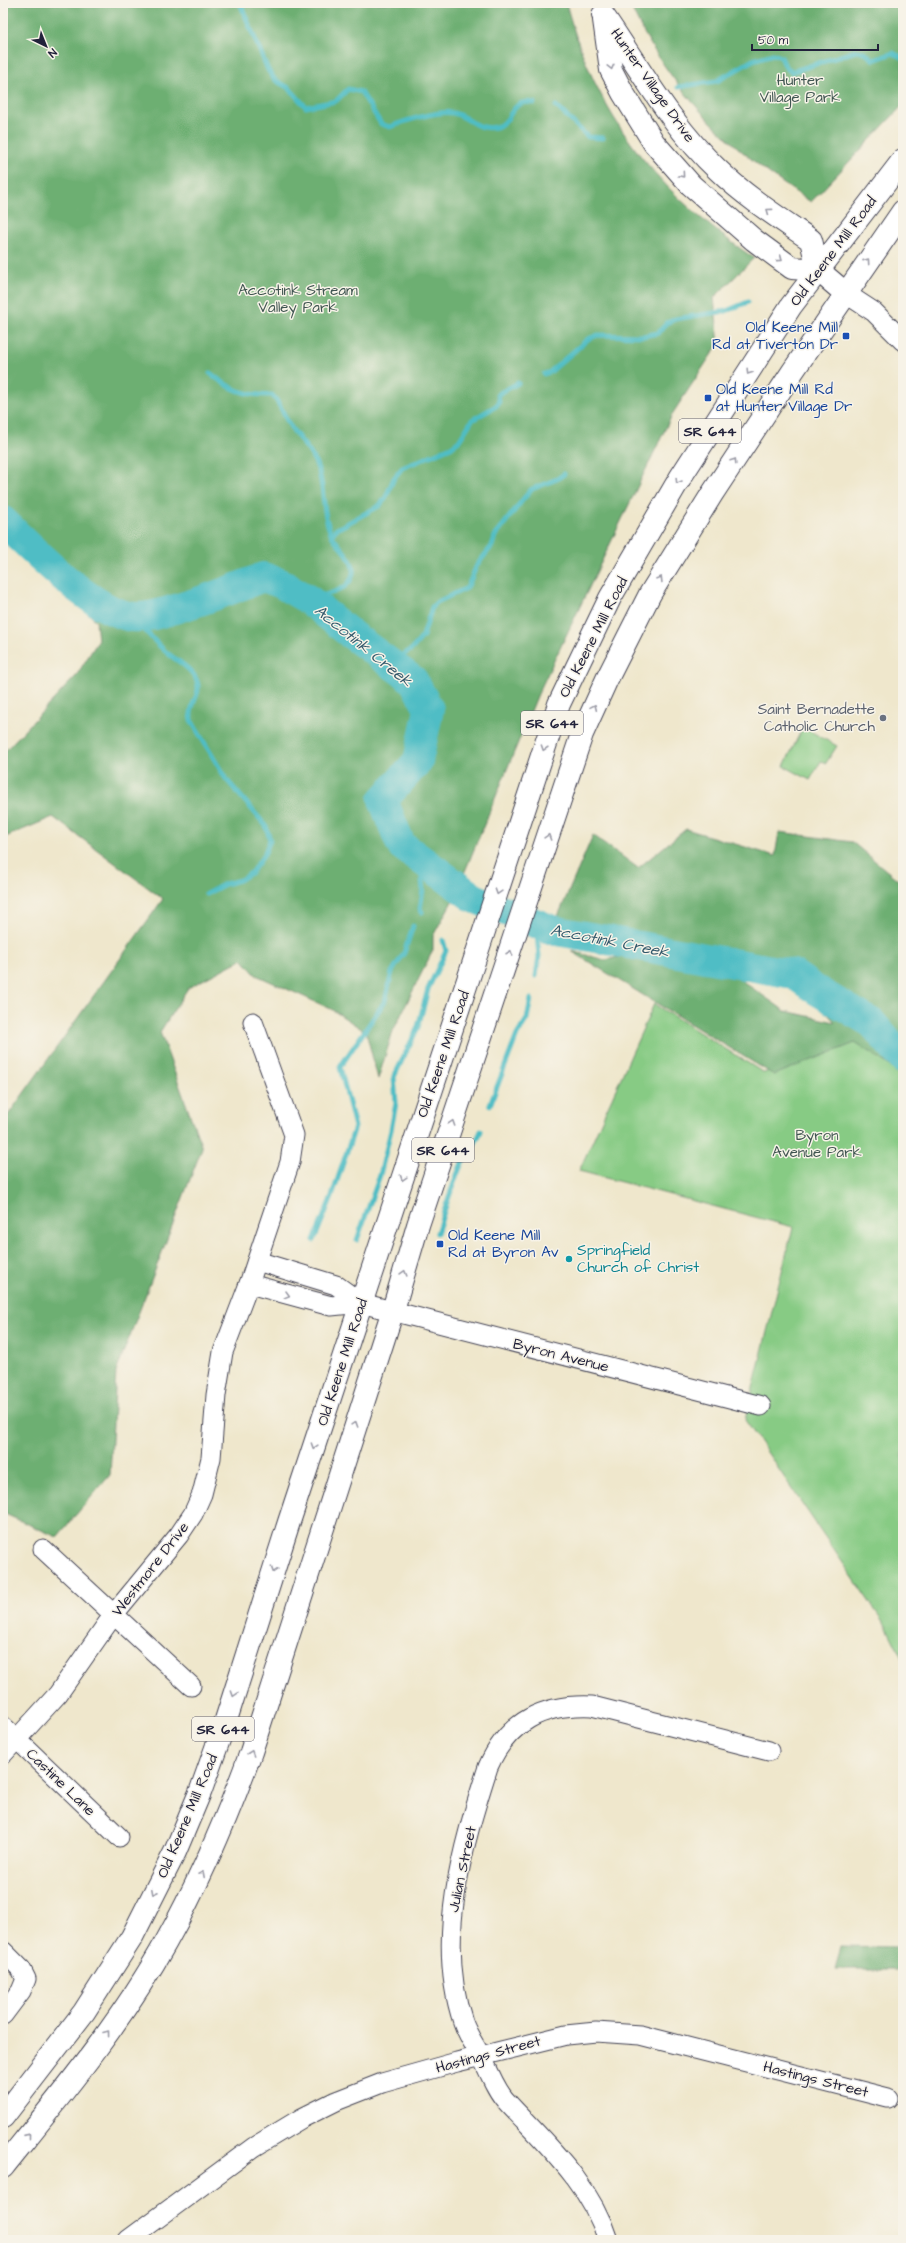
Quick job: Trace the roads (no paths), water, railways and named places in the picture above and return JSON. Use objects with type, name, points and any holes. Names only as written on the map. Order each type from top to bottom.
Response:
[{"type":"main road","name":"Hunter Village Drive","points":[[601,9],[652,89],[693,143],[718,171],[767,210],[810,240],[818,270],[792,268],[754,240],[691,185],[654,143],[623,93],[611,70],[601,9]]},
{"type":"main road","name":"Old Keene Mill Road","points":[[3,2116],[84,2012],[132,1937],[174,1852],[201,1790],[226,1720],[361,1303],[559,704],[610,598],[680,478],[791,306],[903,160]]},
{"type":"main road","name":"Old Keene Mill Road","points":[[3,2167],[56,2102],[114,2023],[166,1943],[205,1869],[251,1752],[393,1310],[421,1217],[582,734],[640,612],[712,494],[845,293],[903,211]]},
{"type":"main road","points":[[818,270],[845,293]]},
{"type":"street","points":[[845,293],[874,312],[903,341]]},
{"type":"street","name":"Westmore Drive","points":[[3,1754],[58,1694],[114,1614],[179,1535],[193,1514],[202,1494],[211,1458],[216,1395],[224,1352],[257,1261],[290,1162],[294,1135],[253,1022]]},
{"type":"street","points":[[257,1261],[336,1285],[361,1303]]},
{"type":"street","points":[[249,1284],[331,1306],[361,1303]]},
{"type":"street","name":"Byron Avenue","points":[[361,1303],[393,1310],[761,1406]]},
{"type":"street","points":[[43,1549],[191,1686]]},
{"type":"street","name":"Julian Street","points":[[608,2240],[596,2211],[579,2183],[543,2138],[505,2100],[468,2033],[456,1996],[451,1957],[451,1922],[461,1867],[482,1786],[495,1751],[506,1735],[532,1716],[552,1708],[572,1705],[592,1706],[769,1751]]},
{"type":"street","name":"Castine Lane","points":[[3,1726],[119,1837]]},
{"type":"street","points":[[3,1951],[21,1969],[26,1979],[21,1991],[3,2015]]},
{"type":"street","name":"Hastings Street","points":[[128,2240],[254,2147],[302,2118],[336,2102],[382,2083],[566,2035],[596,2032],[640,2035],[888,2098]]},
{"type":"waterway","points":[[240,3],[268,70],[275,80],[289,88],[306,107],[336,101],[348,89],[361,92],[381,124],[390,127],[422,117],[447,112],[459,115],[478,125],[489,128],[501,125],[506,121],[515,107],[520,104],[526,102],[534,103]]},
{"type":"waterway","points":[[678,87],[717,81],[753,60],[773,54],[781,57],[785,66],[791,72],[856,51],[864,52],[874,60],[893,53],[903,58]]},
{"type":"waterway","points":[[556,106],[588,137],[603,138]]},
{"type":"waterway","points":[[544,374],[550,372],[588,339],[598,335],[643,336],[658,333],[667,323],[675,319],[726,311],[748,302]]},
{"type":"waterway","points":[[210,373],[231,388],[238,391],[253,394],[272,395],[278,403],[289,425],[311,454],[317,466],[321,480],[325,514],[329,530],[352,563],[353,573],[351,580],[341,589],[309,600]]},
{"type":"waterway","points":[[332,536],[335,530],[379,506],[385,499],[394,478],[402,468],[451,447],[459,441],[472,420],[496,406],[499,402],[498,394],[518,383]]},
{"type":"waterway","points":[[391,663],[412,649],[423,636],[432,607],[437,602],[467,588],[477,565],[492,546],[495,536],[532,489],[557,479],[564,474]]},
{"type":"waterway","name":"Accotink Creek","points":[[3,521],[64,578],[100,604],[117,613],[133,617],[155,615],[186,606],[263,577],[280,583],[309,600],[352,635],[413,680],[429,709],[418,761],[383,800],[401,845],[474,898],[552,930],[793,974],[816,990],[872,1023],[903,1059]]},
{"type":"waterway","points":[[133,617],[161,647],[186,667],[194,676],[197,681],[198,691],[191,710],[191,720],[226,779],[266,826],[270,840],[264,855],[251,873],[240,880],[225,884],[206,894]]},
{"type":"waterway","points":[[420,859],[423,890],[420,909],[422,912]]},
{"type":"waterway","points":[[536,924],[539,956],[536,976]]},
{"type":"waterway","points":[[314,1240],[332,1196],[355,1127],[340,1067],[385,1001],[392,972],[404,953],[413,926]]},
{"type":"waterway","points":[[357,1240],[380,1175],[391,1130],[396,1103],[394,1077],[418,1027],[428,989],[446,951],[443,940]]},
{"type":"waterway","points":[[490,1105],[517,1035],[527,1019],[531,999]]},
{"type":"waterway","points":[[437,1233],[458,1171],[481,1131]]},
{"type":"place","name":"Old Keene Mill Rd at Tiverton Dr","points":[[846,336]]},
{"type":"place","name":"Old Keene Mill Rd at Hunter Village Dr","points":[[708,398]]},
{"type":"place","name":"Saint Bernadette Catholic Church","points":[[883,718]]},
{"type":"place","name":"Old Keene Mill Rd at Byron Av","points":[[440,1244]]},
{"type":"place","name":"Springfield Church of Christ","points":[[569,1259]]},
{"type":"park label","name":"Hunter Village Park","points":[[800,88]]},
{"type":"park label","name":"Accotink Stream Valley Park","points":[[298,298]]},
{"type":"park label","name":"Byron Avenue Park","points":[[817,1144]]}]
